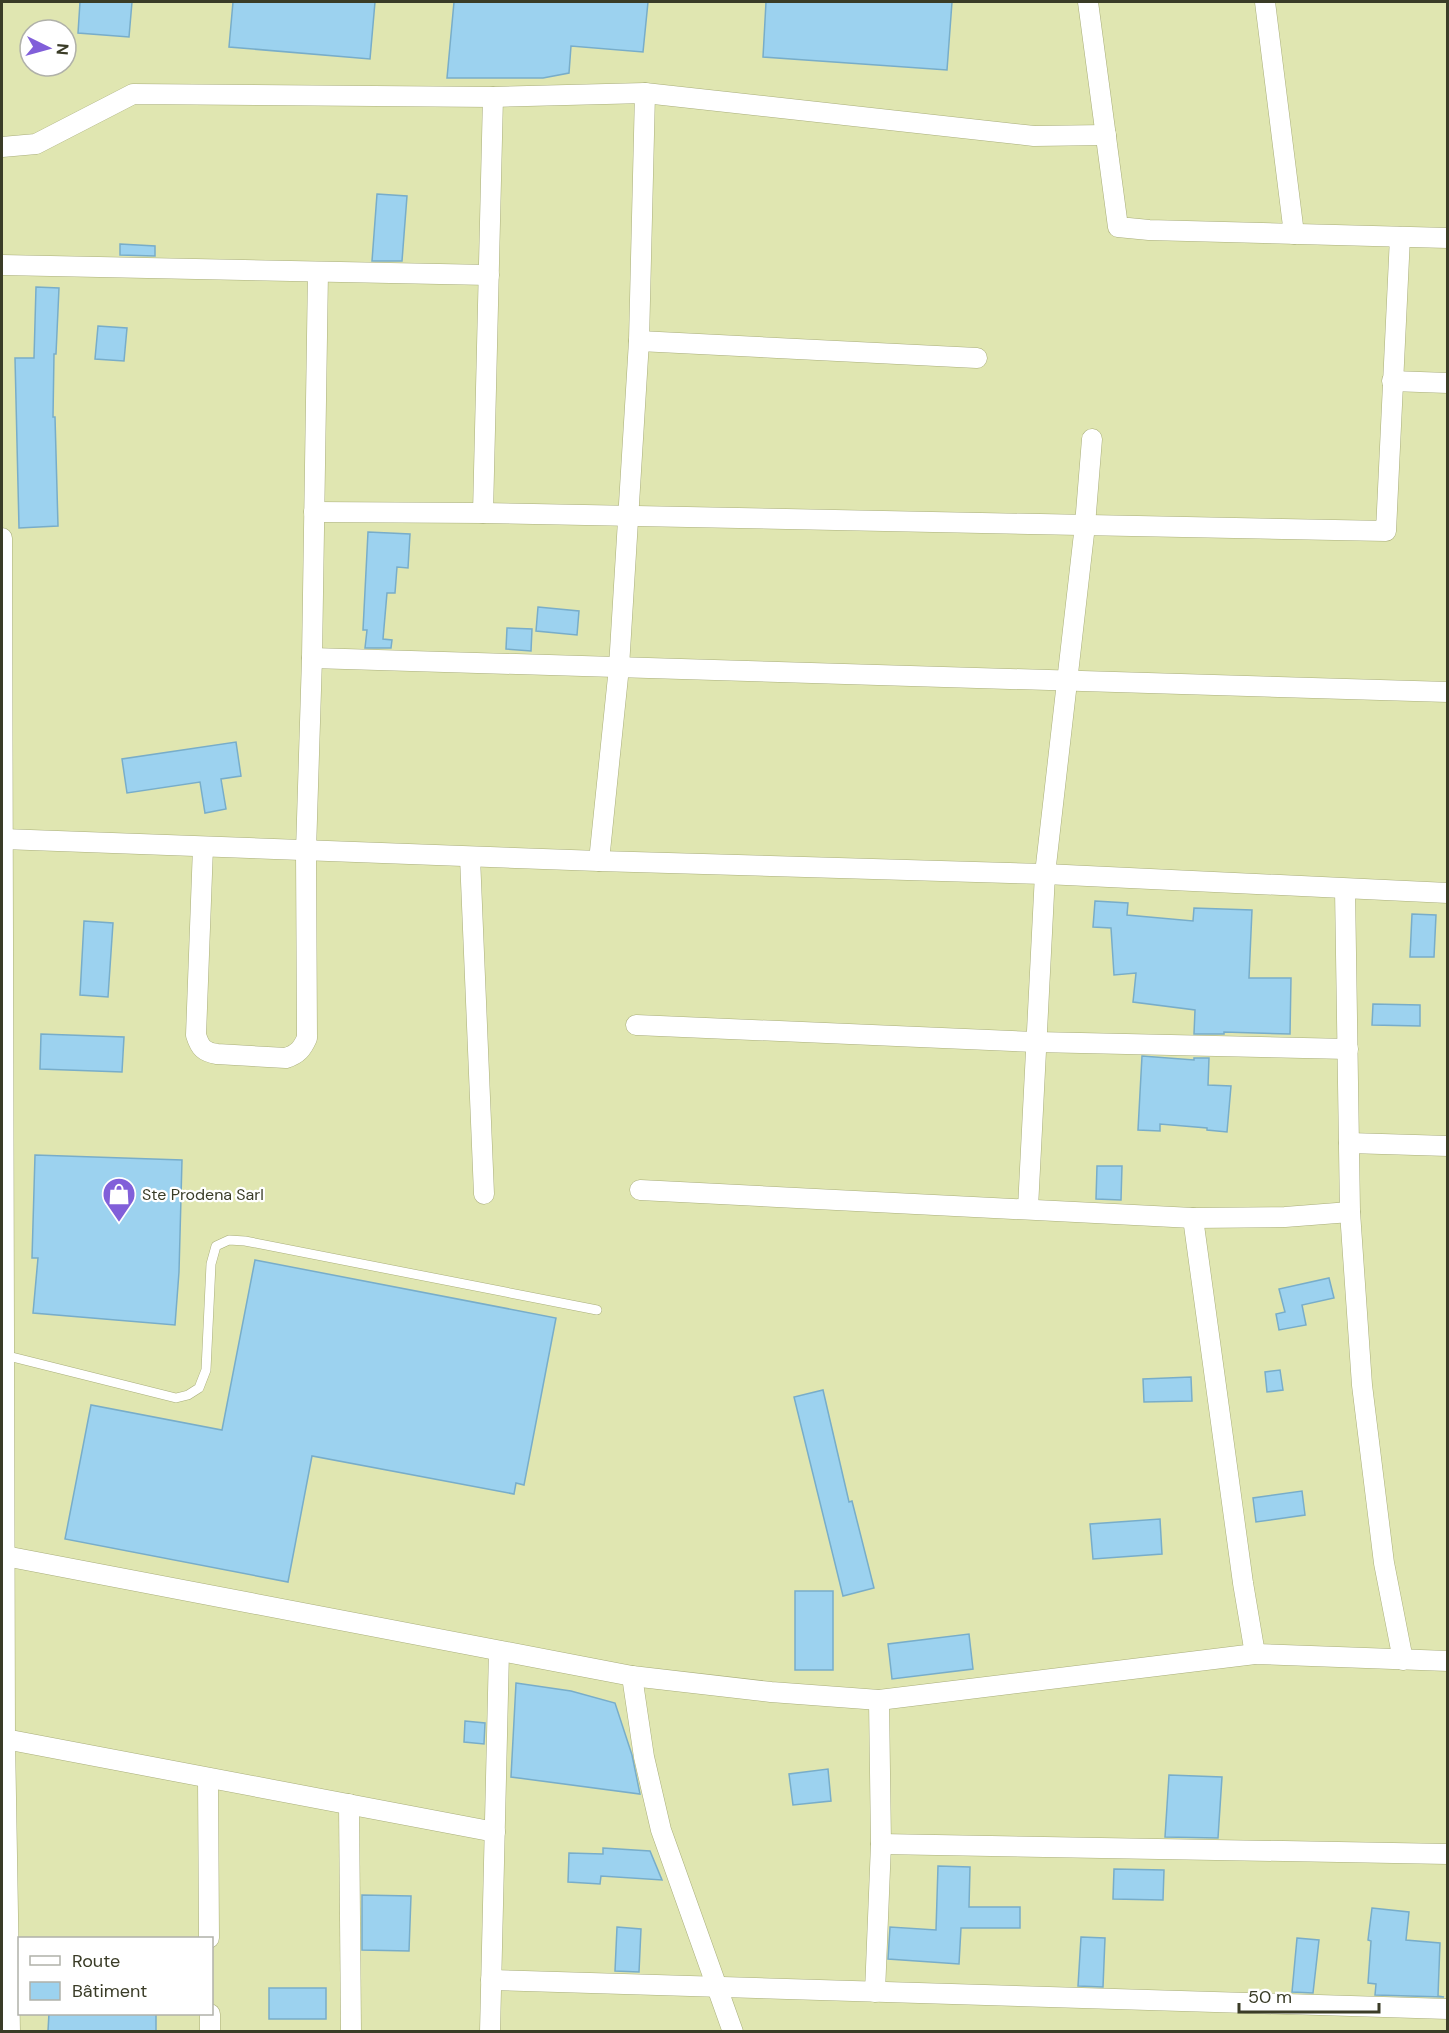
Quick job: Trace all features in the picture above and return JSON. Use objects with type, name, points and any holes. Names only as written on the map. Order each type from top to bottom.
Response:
[{"type":"street","points":[[1088,2],[1118,227],[1149,230],[1448,238]]},
{"type":"street","points":[[1264,2],[1294,234]]},
{"type":"street","points":[[2,147],[36,144],[133,94],[493,97],[645,93],[1034,136],[1106,135]]},
{"type":"street","points":[[599,861],[619,667],[639,341],[645,93]]},
{"type":"street","points":[[483,513],[493,97]]},
{"type":"street","points":[[314,512],[483,513],[1386,531],[1400,237]]},
{"type":"street","points":[[2,265],[489,275]]},
{"type":"street","points":[[203,847],[196,1035],[200,1047],[208,1053],[217,1054],[286,1058],[296,1055],[303,1048],[307,1038],[306,851],[312,657],[318,272]]},
{"type":"street","points":[[639,341],[976,358]]},
{"type":"street","points":[[1392,381],[1448,383]]},
{"type":"street","points":[[1028,1208],[1045,874],[1085,525],[1092,439]]},
{"type":"street","points":[[2,538],[5,1974],[10,2031]]},
{"type":"street","points":[[312,657],[1448,692]]},
{"type":"street","points":[[3,840],[1045,874],[1448,893]]},
{"type":"street","points":[[470,857],[483,1194]]},
{"type":"street","points":[[1345,889],[1350,1212],[1362,1385],[1384,1563],[1403,1660]]},
{"type":"street","points":[[636,1025],[1036,1042],[1348,1049]]},
{"type":"street","points":[[1349,1143],[1448,1146]]},
{"type":"street","points":[[640,1190],[1193,1218],[1286,1217],[1350,1212]]},
{"type":"street","points":[[1193,1218],[1243,1583],[1255,1654]]},
{"type":"street","points":[[4,1556],[632,1677],[771,1692],[879,1700],[1255,1654],[1448,1661]]},
{"type":"street","points":[[490,2031],[499,1651]]},
{"type":"street","points":[[632,1677],[644,1757],[661,1830],[733,2031]]},
{"type":"street","points":[[875,1992],[881,1844],[879,1700]]},
{"type":"street","points":[[5,1739],[495,1832]]},
{"type":"street","points":[[208,1778],[209,1937]]},
{"type":"street","points":[[350,1804],[351,2031]]},
{"type":"street","points":[[881,1844],[1448,1854]]},
{"type":"street","points":[[491,1980],[1448,2009]]},
{"type":"street","points":[[210,2015],[210,2031]]},
{"type":"lane","points":[[4,1355],[176,1398],[188,1395],[199,1388],[206,1370],[211,1264],[216,1246],[229,1240],[245,1241],[597,1310]]},
{"type":"building","points":[[80,2],[132,2],[129,37],[78,33]]},
{"type":"building","points":[[233,2],[375,2],[370,59],[229,47]]},
{"type":"building","points":[[454,2],[648,2],[643,52],[571,46],[569,73],[543,78],[447,78]]},
{"type":"building","points":[[766,2],[952,2],[947,70],[763,57]]},
{"type":"building","points":[[377,194],[407,196],[402,261],[372,261]]},
{"type":"building","points":[[120,244],[155,246],[155,256],[120,255]]},
{"type":"building","points":[[36,287],[59,288],[56,354],[54,354],[53,417],[55,417],[58,526],[19,528],[15,358],[34,358]]},
{"type":"building","points":[[98,326],[127,328],[124,361],[95,359]]},
{"type":"building","points":[[368,532],[410,534],[408,568],[397,567],[395,593],[387,593],[383,639],[392,640],[391,648],[365,648],[367,630],[363,630]]},
{"type":"building","points":[[538,607],[579,611],[577,635],[536,631]]},
{"type":"building","points":[[507,628],[532,629],[531,651],[506,649]]},
{"type":"building","points":[[236,742],[241,776],[221,779],[226,809],[205,813],[200,782],[127,793],[122,759]]},
{"type":"building","points":[[1095,901],[1128,903],[1127,915],[1193,921],[1194,908],[1252,910],[1249,978],[1291,978],[1290,1034],[1224,1032],[1224,1034],[1194,1034],[1195,1010],[1133,1002],[1136,973],[1114,975],[1111,928],[1093,927]]},
{"type":"building","points":[[1412,914],[1436,915],[1434,957],[1410,957]]},
{"type":"building","points":[[84,921],[113,923],[108,997],[80,995]]},
{"type":"building","points":[[1373,1004],[1420,1005],[1420,1026],[1372,1025]]},
{"type":"building","points":[[41,1034],[124,1037],[122,1072],[40,1069]]},
{"type":"building","points":[[1142,1056],[1194,1060],[1194,1058],[1209,1058],[1208,1085],[1231,1086],[1227,1132],[1160,1124],[1160,1131],[1138,1130]]},
{"type":"building","points":[[35,1155],[182,1160],[175,1325],[33,1313],[38,1258],[32,1258]]},
{"type":"building","points":[[1097,1166],[1122,1166],[1121,1200],[1096,1199]]},
{"type":"building","points":[[255,1260],[556,1318],[524,1485],[516,1483],[514,1494],[312,1456],[288,1582],[65,1539],[91,1405],[222,1430]]},
{"type":"building","points":[[1329,1278],[1334,1298],[1302,1305],[1306,1325],[1279,1330],[1276,1314],[1285,1312],[1279,1289]]},
{"type":"building","points":[[1280,1370],[1283,1390],[1267,1392],[1265,1372]]},
{"type":"building","points":[[1191,1377],[1192,1401],[1144,1402],[1143,1379]]},
{"type":"building","points":[[823,1390],[849,1502],[852,1501],[874,1588],[843,1596],[794,1397]]},
{"type":"building","points":[[1302,1491],[1305,1515],[1256,1522],[1253,1498]]},
{"type":"building","points":[[1160,1519],[1162,1554],[1093,1559],[1090,1524]]},
{"type":"building","points":[[795,1591],[833,1591],[833,1670],[795,1670]]},
{"type":"building","points":[[969,1634],[973,1669],[892,1679],[888,1644]]},
{"type":"building","points":[[516,1683],[571,1691],[615,1703],[632,1755],[640,1794],[511,1777]]},
{"type":"building","points":[[465,1721],[485,1723],[484,1744],[464,1742]]},
{"type":"building","points":[[828,1769],[831,1801],[793,1805],[789,1774]]},
{"type":"building","points":[[1169,1775],[1222,1777],[1218,1838],[1165,1837]]},
{"type":"building","points":[[603,1848],[650,1851],[662,1880],[601,1876],[600,1884],[568,1882],[569,1853],[603,1854]]},
{"type":"building","points":[[938,1866],[970,1867],[969,1907],[1020,1907],[1020,1928],[961,1928],[959,1964],[888,1959],[890,1927],[936,1930]]},
{"type":"building","points":[[1114,1869],[1164,1870],[1163,1900],[1113,1899]]},
{"type":"building","points":[[362,1895],[411,1896],[409,1951],[362,1950]]},
{"type":"building","points":[[1372,1908],[1409,1912],[1406,1940],[1440,1943],[1438,1996],[1444,1997],[1375,1995],[1376,1984],[1368,1983],[1371,1941],[1368,1940]]},
{"type":"building","points":[[617,1927],[641,1929],[639,1972],[615,1971]]},
{"type":"building","points":[[1081,1937],[1105,1938],[1103,1987],[1078,1986]]},
{"type":"building","points":[[1297,1938],[1319,1940],[1313,1993],[1292,1992]]},
{"type":"building","points":[[269,1988],[326,1988],[326,2019],[269,2019]]},
{"type":"building","points":[[49,2015],[156,2015],[156,2031],[48,2031]]},
{"type":"place","name":"Ste Prodena Sarl","points":[[119,1223]]}]
